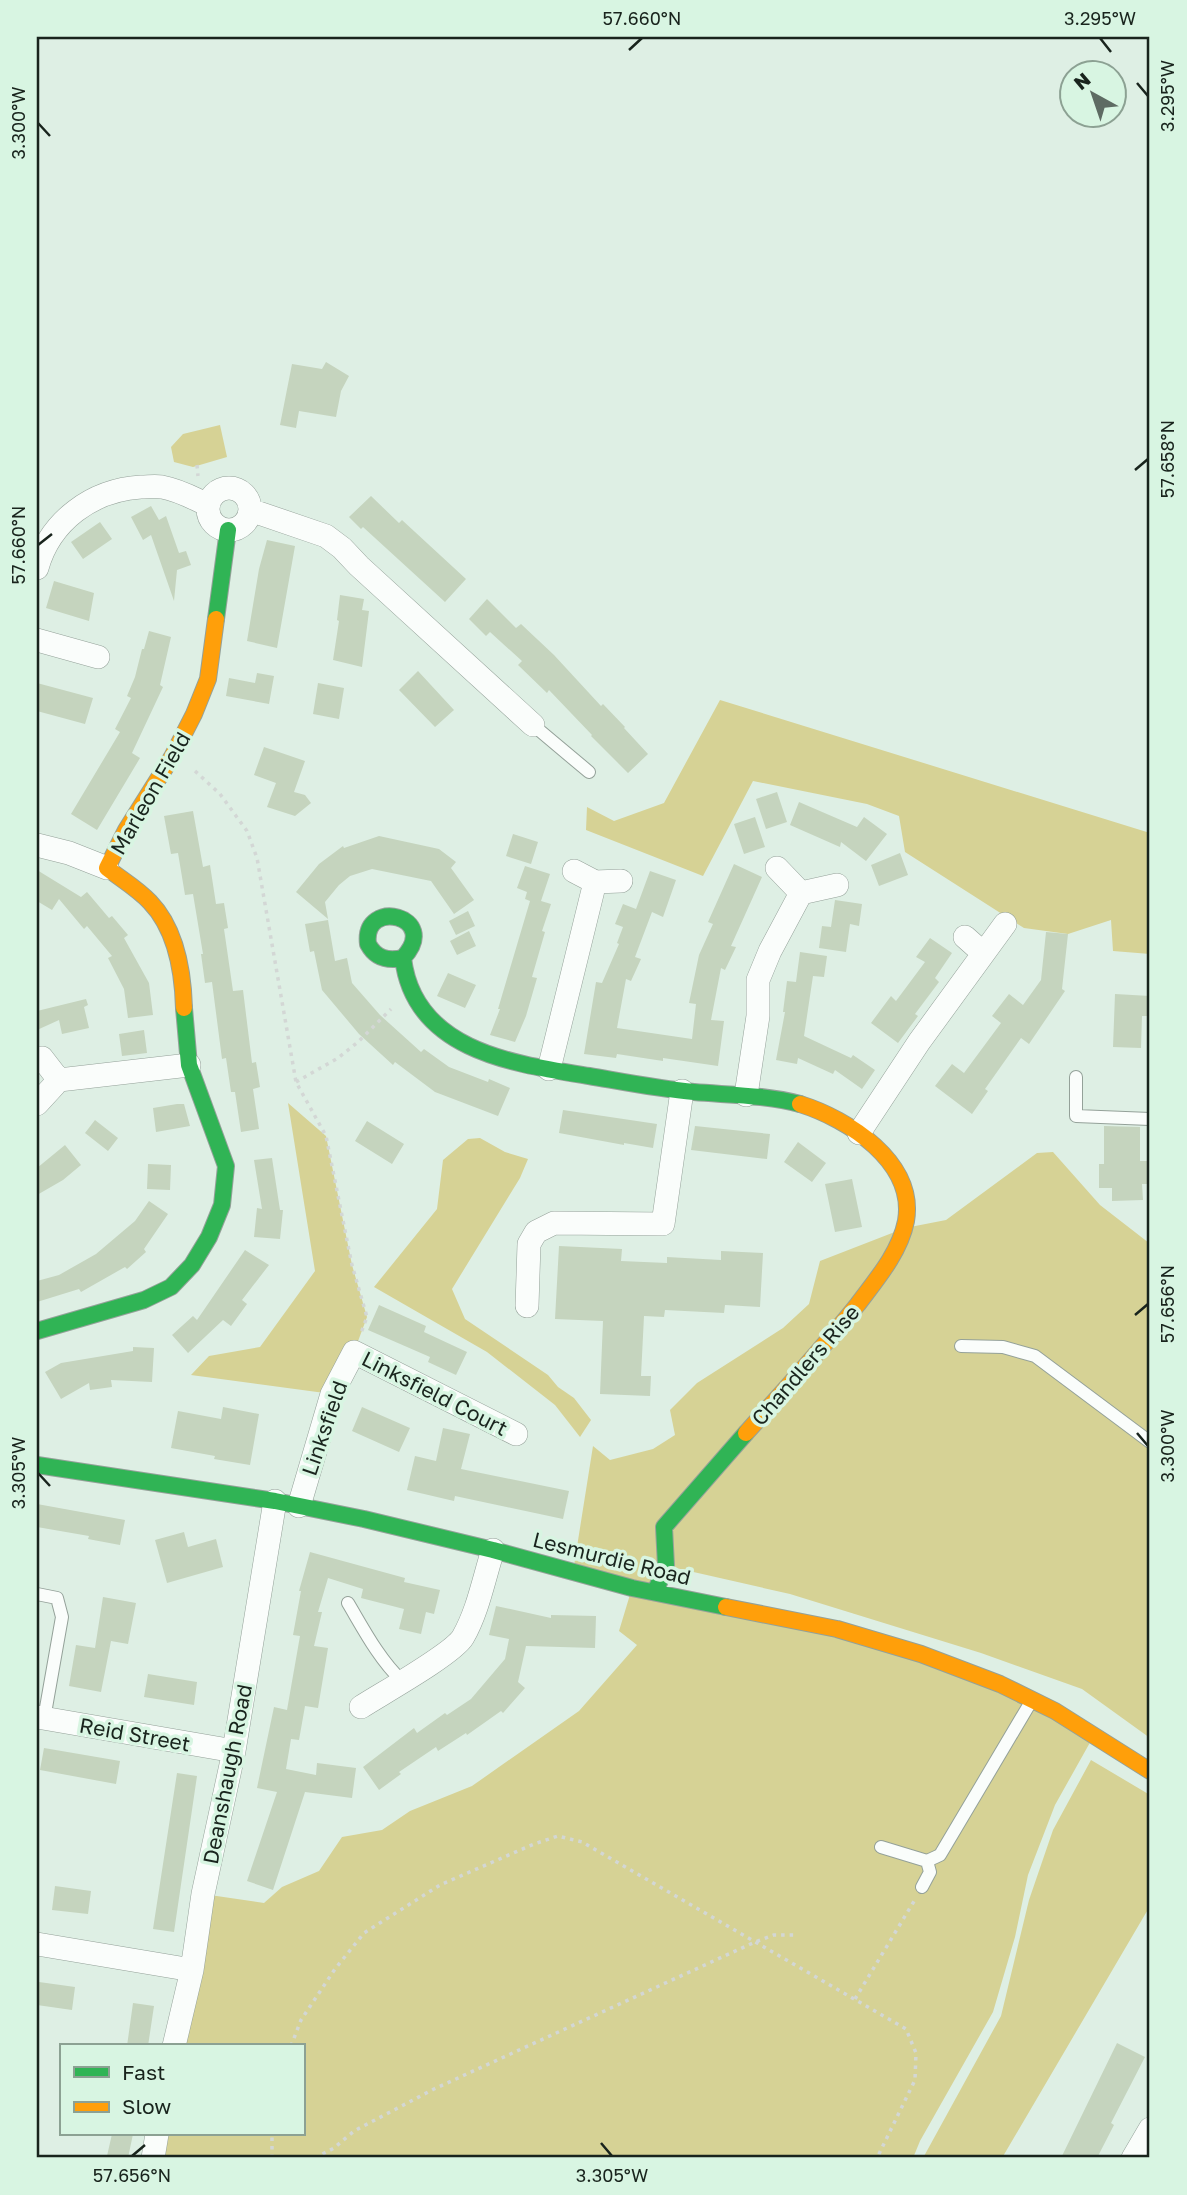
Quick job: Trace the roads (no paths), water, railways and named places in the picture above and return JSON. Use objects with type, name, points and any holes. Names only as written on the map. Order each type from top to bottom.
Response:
[{"type":"street","points":[[37,568],[41,551],[53,533],[81,506],[100,495],[123,488],[160,486],[186,494],[208,505]]},
{"type":"street","points":[[228,487],[242,491],[247,496],[250,510],[240,527],[228,530],[215,525],[208,512],[208,505],[215,492],[228,487]]},
{"type":"street","points":[[250,510],[326,536],[342,548],[533,725]]},
{"type":"street","name":"Marleon Field","points":[[37,1331],[144,1300],[171,1287],[192,1265],[209,1237],[222,1205],[226,1166],[189,1065],[179,959],[169,930],[150,902],[107,868],[126,830],[172,757],[208,679],[228,530]]},
{"type":"street","points":[[37,640],[98,657]]},
{"type":"street","points":[[37,845],[69,853],[107,868]]},
{"type":"street","points":[[777,868],[801,893]]},
{"type":"street","points":[[574,871],[595,882],[621,881]]},
{"type":"street","points":[[549,1069],[595,882]]},
{"type":"street","points":[[746,1095],[758,1016],[758,980],[770,951],[801,893],[837,885]]},
{"type":"street","points":[[859,1133],[919,1042],[1005,923]]},
{"type":"street","points":[[965,937],[983,953]]},
{"type":"street","name":"Chandlers Rise","points":[[403,958],[403,970],[409,991],[421,1009],[435,1023],[473,1048],[522,1064],[549,1069],[681,1091],[746,1095],[798,1104],[830,1116],[859,1133],[891,1164],[900,1180],[907,1205],[905,1228],[895,1250],[818,1355],[693,1490],[664,1527],[666,1566],[655,1592]]},
{"type":"street","points":[[42,1058],[44,1093],[189,1065]]},
{"type":"street","points":[[527,1306],[529,1244],[536,1232],[554,1223],[663,1224],[681,1091]]},
{"type":"street","name":"Linksfield Court","points":[[354,1352],[516,1434]]},
{"type":"street","name":"Linksfield","points":[[299,1506],[332,1394],[354,1352]]},
{"type":"street","name":"Lesmurdie Road","points":[[37,1465],[275,1502],[364,1519],[655,1592],[837,1629],[921,1654],[1000,1684],[1094,1734],[1150,1771]]},
{"type":"street","name":"Deanshaugh Road","points":[[174,2044],[192,1970],[204,1894],[234,1751],[275,1502]]},
{"type":"street","points":[[360,1707],[438,1658],[461,1640],[473,1615],[493,1550]]},
{"type":"street","name":"Reid Street","points":[[41,1718],[234,1751]]},
{"type":"street","points":[[37,1944],[192,1970]]},
{"type":"street","points":[[1133,2158],[1150,2129]]},
{"type":"street","points":[[153,2158],[157,2136]]},
{"type":"lane","points":[[533,725],[589,772]]},
{"type":"lane","points":[[1076,1077],[1076,1116],[1150,1119]]},
{"type":"lane","points":[[961,1346],[1003,1347],[1035,1356],[1150,1442]]},
{"type":"lane","points":[[37,1594],[57,1598],[62,1618],[41,1718]]},
{"type":"lane","points":[[348,1603],[389,1668],[402,1681]]},
{"type":"lane","points":[[881,1847],[927,1861],[940,1855],[1033,1700]]},
{"type":"lane","points":[[922,1888],[930,1872],[927,1861]]}]
